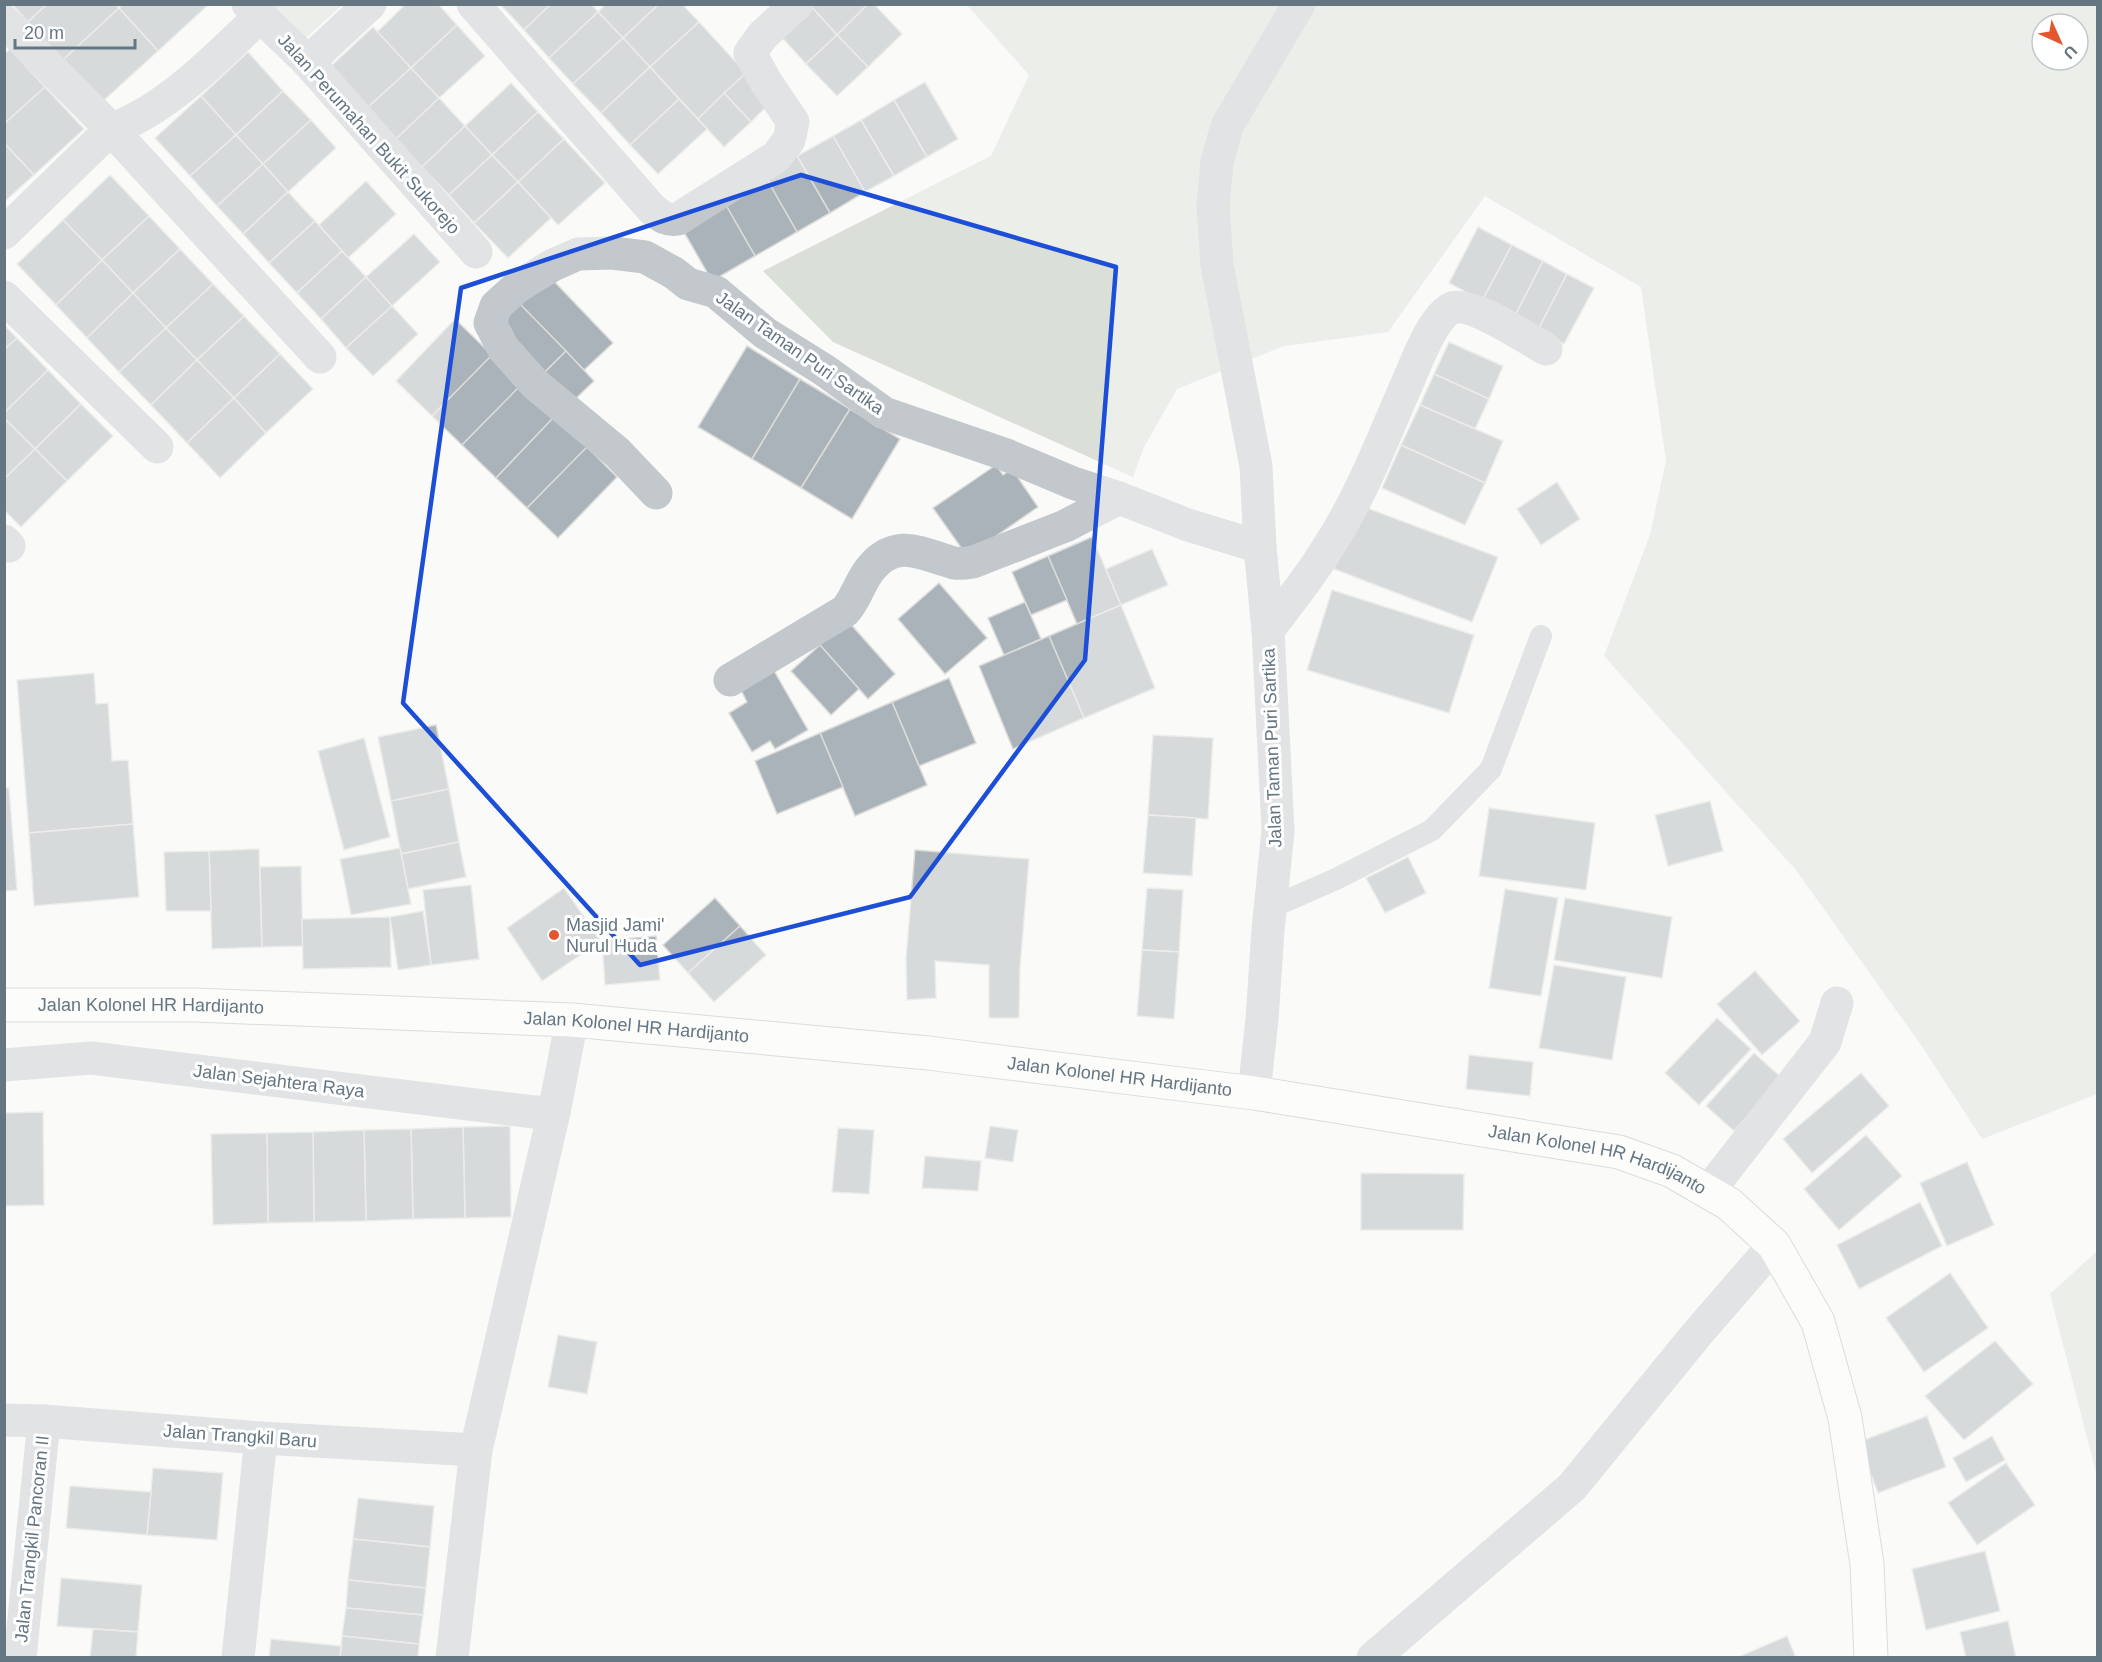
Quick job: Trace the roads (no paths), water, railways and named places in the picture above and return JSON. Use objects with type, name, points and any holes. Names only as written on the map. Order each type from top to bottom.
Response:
[{"type":"main road","name":"Jalan Kolonel HR Hardijanto","points":[[4,1005],[196,1005],[572,1020],[928,1053],[1254,1093],[1619,1152],[1672,1171],[1729,1204],[1774,1245],[1818,1322],[1845,1418],[1867,1564],[1871,1658]]},
{"type":"street","points":[[308,62],[370,4]]},
{"type":"street","points":[[473,4],[537,80],[652,208],[663,218],[670,220],[678,219],[776,157],[789,140],[793,122],[750,53],[763,34],[794,6]]},
{"type":"street","name":"Jalan Taman Puri Sartika","points":[[1254,1093],[1278,831],[1268,630],[1260,546],[1256,466],[1217,265],[1213,206],[1217,162],[1227,126],[1299,4]]},
{"type":"street","name":"Jalan Perumahan Bukit Sukorejo","points":[[4,233],[111,129],[129,123],[166,100],[231,44],[254,10],[308,62],[476,252]]},
{"type":"street","points":[[4,21],[111,129],[320,357]]},
{"type":"street","name":"Jalan Taman Puri Sartika","points":[[656,493],[618,453],[535,384],[502,348],[490,323],[496,306],[517,288],[553,265],[578,254],[612,253],[645,257],[674,273],[688,284],[716,292],[765,333],[824,370],[884,413],[1004,454],[1073,483],[1188,525],[1260,546]]},
{"type":"street","points":[[4,297],[157,447]]},
{"type":"street","points":[[1268,630],[1328,549],[1384,438],[1434,326],[1451,309],[1465,307],[1502,324],[1546,349]]},
{"type":"street","points":[[730,680],[845,611],[854,602],[871,567],[889,552],[906,550],[932,554],[957,564],[973,562],[1065,526],[1119,498]]},
{"type":"street","points":[[1708,1192],[1804,1073],[1825,1042],[1837,1004]]},
{"type":"street","points":[[452,1658],[476,1450],[554,1112],[572,1020]]},
{"type":"street","name":"Jalan Sejahtera Raya","points":[[4,1065],[91,1058],[523,1111],[554,1112]]},
{"type":"street","points":[[1373,1658],[1572,1487],[1697,1334],[1774,1245]]},
{"type":"street","name":"Jalan Trangkil Baru","points":[[4,1420],[476,1450]]},
{"type":"street","name":"Jalan Trangkil Pancoran II","points":[[20,1658],[44,1421]]},
{"type":"street","points":[[238,1658],[261,1438]]},
{"type":"lane","points":[[1270,908],[1336,879],[1432,830],[1491,769],[1541,636]]},
{"type":"place","name":"Masjid Jami' Nurul Huda","points":[[554,935]]}]
